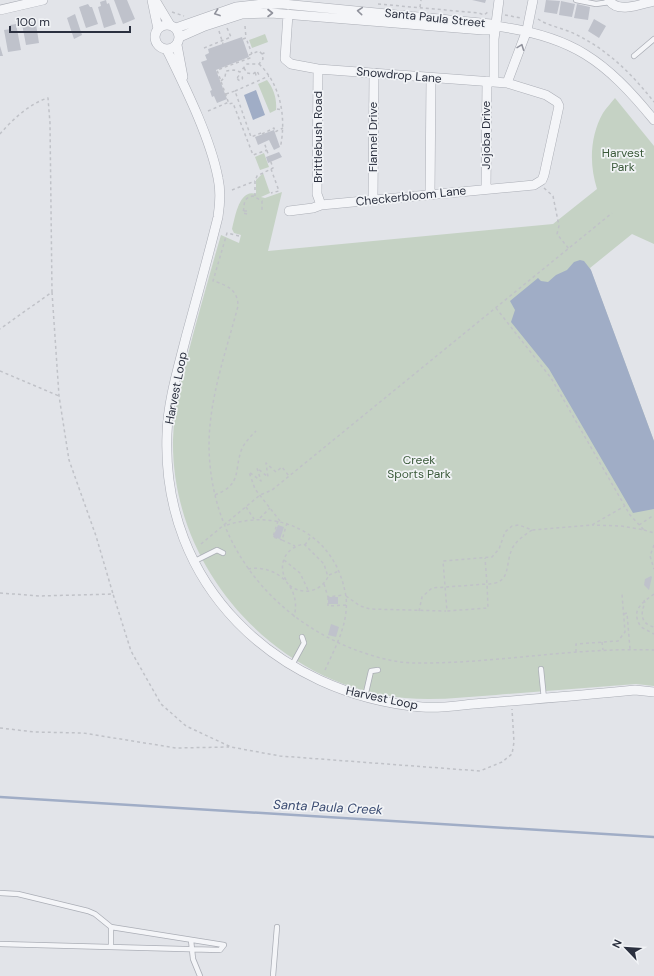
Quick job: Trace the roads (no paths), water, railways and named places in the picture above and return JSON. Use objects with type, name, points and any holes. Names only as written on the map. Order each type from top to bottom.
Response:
[{"type":"street","points":[[0,10],[43,0]]},
{"type":"street","points":[[152,0],[158,28]]},
{"type":"street","points":[[155,0],[173,26],[178,41],[167,50],[160,48],[155,41],[155,34],[158,28],[164,25],[173,26]]},
{"type":"street","name":"Jojoba Drive","points":[[486,188],[490,81],[499,0]]},
{"type":"street","points":[[507,83],[528,30],[533,0]]},
{"type":"street","points":[[612,3],[628,7],[649,1]]},
{"type":"street","name":"Santa Paula Street","points":[[173,26],[236,6],[283,4],[491,24],[495,26]]},
{"type":"street","name":"Santa Paula Street","points":[[178,41],[205,26],[242,14],[288,14],[490,30],[495,26]]},
{"type":"street","name":"Snowdrop Lane","points":[[288,14],[285,59],[290,64],[318,69],[507,83],[534,90],[557,102],[559,106],[558,113],[544,175],[536,184]]},
{"type":"street","points":[[495,26],[528,30],[568,44],[595,60],[620,81],[654,120]]},
{"type":"street","name":"Harvest Loop","points":[[178,41],[186,89]]},
{"type":"street","name":"Harvest Loop","points":[[167,50],[186,89],[214,163],[218,178],[220,199],[218,218],[174,385],[167,434],[168,472],[175,509],[181,529],[194,561],[216,596],[240,625],[263,647],[291,666],[320,682],[365,697],[424,707],[635,690],[654,692]]},
{"type":"street","name":"Brittlebush Road","points":[[318,69],[317,194],[321,205]]},
{"type":"street","name":"Flannel Drive","points":[[373,200],[374,73]]},
{"type":"street","points":[[430,78],[430,194]]},
{"type":"street","name":"Checkerbloom Lane","points":[[290,211],[313,208],[321,205],[536,184]]},
{"type":"lane","points":[[576,0],[596,4],[612,3]]},
{"type":"lane","points":[[634,56],[654,39]]},
{"type":"lane","points":[[194,561],[217,550],[223,552]]},
{"type":"lane","points":[[291,666],[304,643],[302,638]]},
{"type":"lane","points":[[542,669],[544,698]]},
{"type":"lane","points":[[365,697],[371,671],[378,670]]},
{"type":"lane","points":[[0,893],[18,894],[88,911],[111,927],[224,945],[220,950],[191,948],[0,944]]},
{"type":"lane","points":[[111,927],[111,946]]},
{"type":"lane","points":[[272,976],[277,927]]},
{"type":"lane","points":[[191,940],[191,948],[196,970],[200,976]]},
{"type":"water","points":[[256,90],[265,115],[253,120],[244,95]]},
{"type":"water","points":[[580,260],[584,261],[591,270],[654,441],[654,509],[633,513],[549,369],[511,322],[515,310],[510,301],[538,278],[541,281],[548,282],[556,275],[567,270],[574,262]]},
{"type":"waterway","name":"Santa Paula Creek","points":[[0,797],[654,837]]},
{"type":"park label","name":"Harvest Park","points":[[623,160]]},
{"type":"park label","name":"Creek Sports Park","points":[[419,467]]}]
